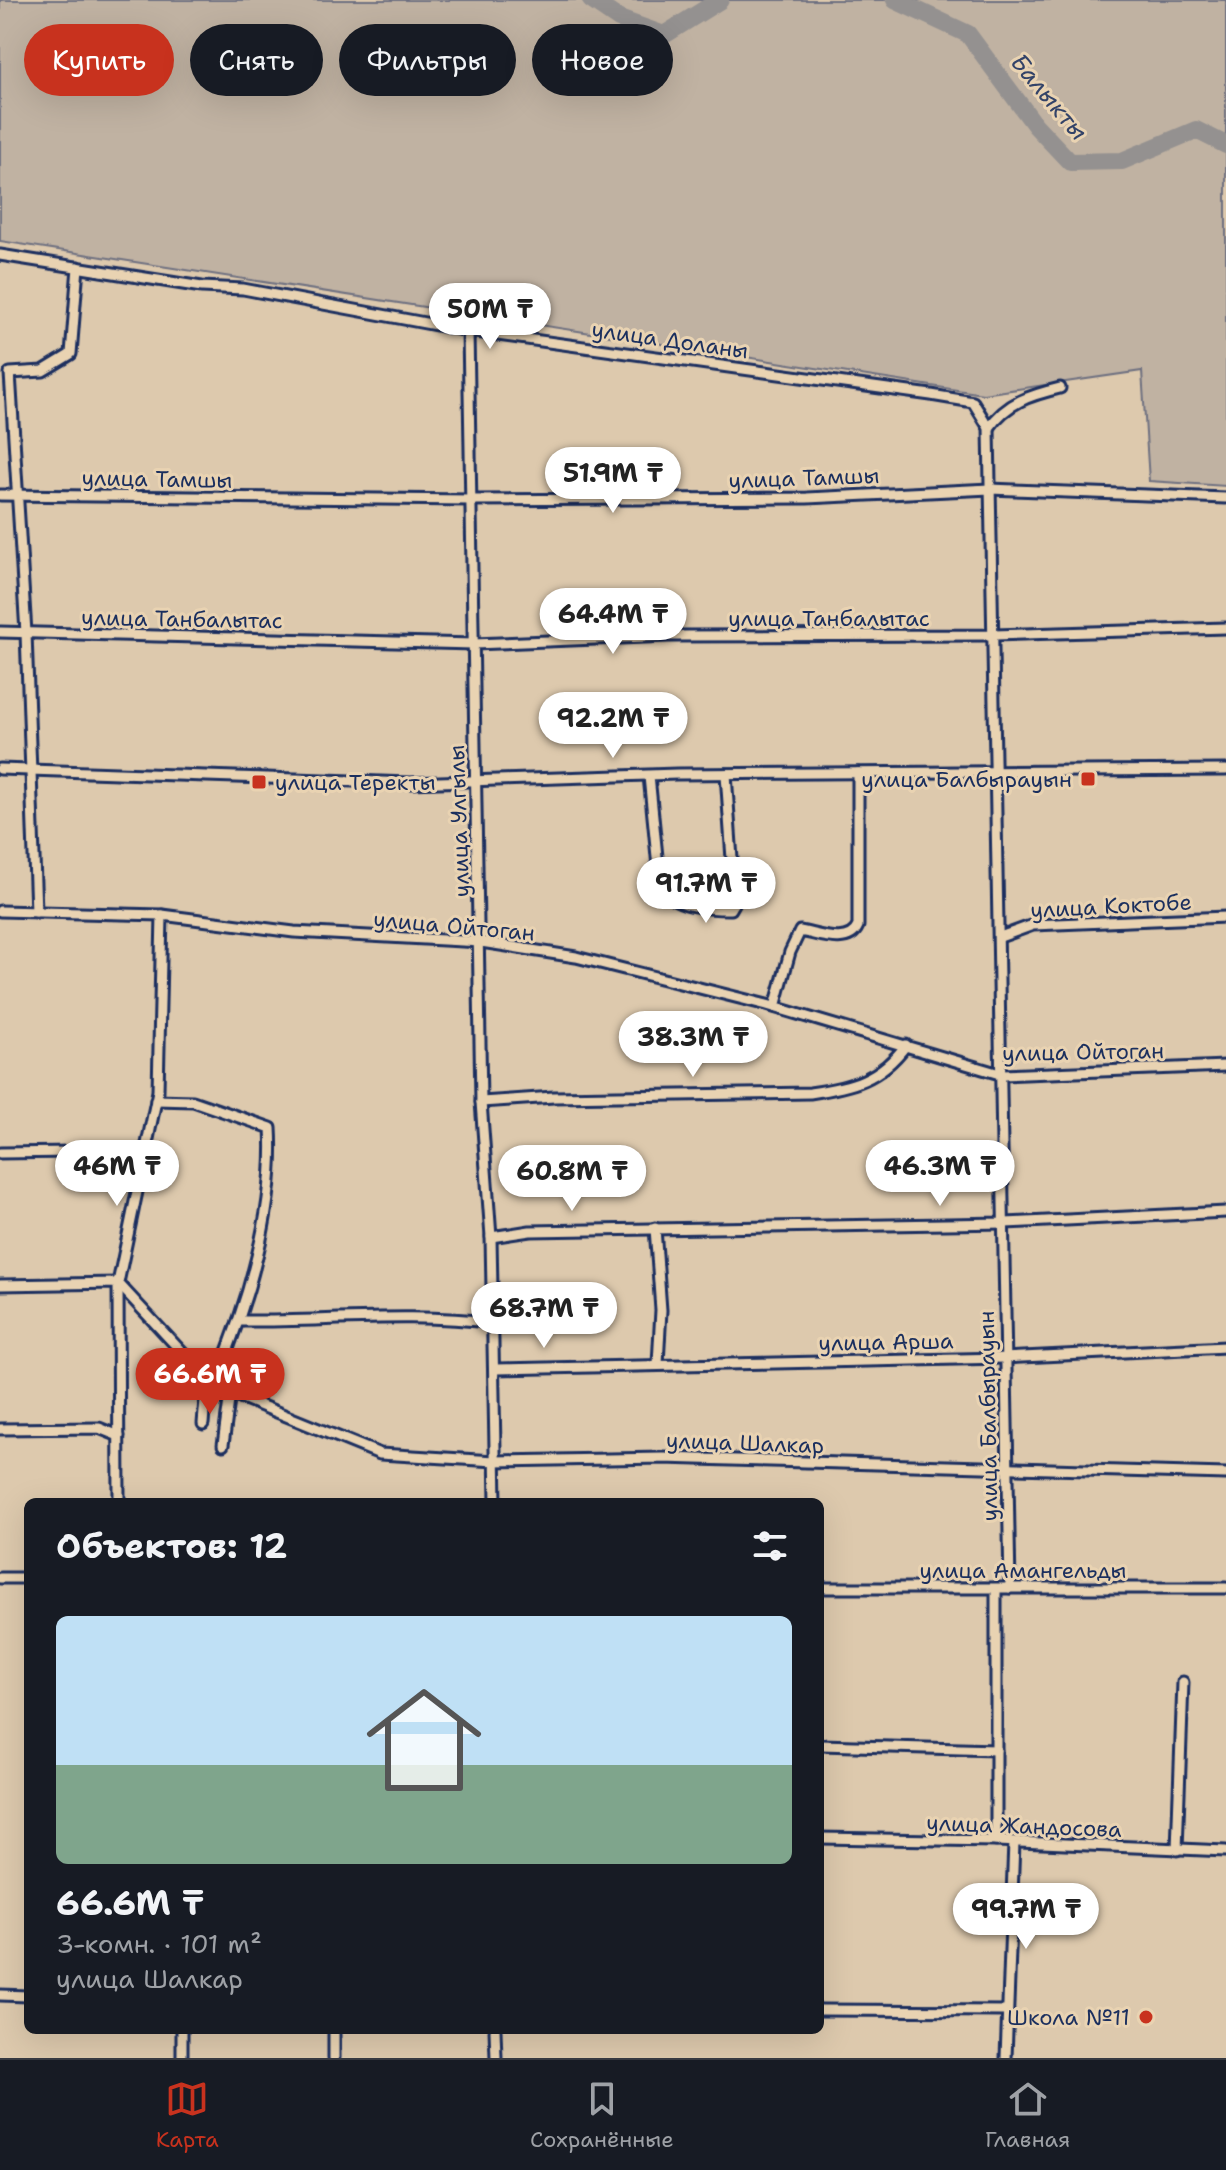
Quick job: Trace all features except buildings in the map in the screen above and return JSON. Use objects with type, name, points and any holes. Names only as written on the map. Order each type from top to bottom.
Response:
[{"type":"street","name":"улица Доланы","points":[[0,255],[243,289],[468,331],[973,402],[989,428]]},
{"type":"street","points":[[36,912],[26,633],[5,371],[43,371],[71,354],[78,267]]},
{"type":"street","name":"улица Улгылы","points":[[468,331],[474,779],[481,942],[481,1102],[491,1237],[496,1369],[496,1498]]},
{"type":"street","points":[[989,428],[1000,413],[1015,402],[1060,388]]},
{"type":"street","name":"улица Балбырауын","points":[[989,428],[1010,1588]]},
{"type":"street","name":"улица Тамшы","points":[[0,495],[470,500],[807,498],[990,489],[1226,498]]},
{"type":"street","name":"улица Танбалытас","points":[[0,632],[474,644],[669,636],[994,635],[1226,628]]},
{"type":"street","points":[[0,769],[410,783],[726,774],[1226,770]]},
{"type":"street","points":[[775,1007],[790,952],[800,931],[847,938],[855,934],[858,926],[858,773]]},
{"type":"street","points":[[649,776],[660,887],[668,898],[711,909],[731,909],[735,902],[726,774]]},
{"type":"street","name":"улица Ойтоган","points":[[0,911],[162,915],[294,932],[481,942],[576,957],[775,1007],[1003,1075],[1226,1066]]},
{"type":"street","points":[[119,1498],[118,1283],[156,1100],[162,915]]},
{"type":"street","name":"улица Коктобе","points":[[1000,937],[1033,925],[1226,917]]},
{"type":"street","points":[[481,1102],[554,1097],[810,1093],[852,1087],[892,1063],[906,1045]]},
{"type":"street","points":[[156,1100],[193,1101],[271,1128],[273,1158],[265,1220],[238,1321],[211,1378],[203,1424]]},
{"type":"street","points":[[0,1153],[145,1151]]},
{"type":"street","points":[[491,1237],[530,1231],[1005,1223],[1226,1212]]},
{"type":"street","points":[[655,1228],[661,1310],[658,1364]]},
{"type":"street","points":[[0,1285],[118,1283]]},
{"type":"street","name":"улица Шалкар","points":[[118,1283],[211,1378],[230,1393],[270,1412],[380,1454],[495,1461],[663,1458],[1226,1474]]},
{"type":"street","points":[[238,1321],[332,1322],[427,1316],[494,1323]]},
{"type":"street","name":"улица Арша","points":[[496,1369],[1004,1358],[1226,1347]]},
{"type":"street","points":[[223,1445],[230,1393]]},
{"type":"street","points":[[0,1429],[99,1428],[119,1436]]},
{"type":"street","points":[[0,1578],[24,1578]]},
{"type":"street","name":"улица Амангельды","points":[[824,1588],[1226,1588]]},
{"type":"street","points":[[996,1589],[996,1841]]},
{"type":"street","points":[[1177,1850],[1183,1682]]},
{"type":"street","points":[[824,1745],[996,1750]]},
{"type":"street","name":"улица Жандосова","points":[[824,1838],[996,1841],[1226,1851]]},
{"type":"street","points":[[1006,2058],[1014,1842]]},
{"type":"street","points":[[0,1995],[24,1996]]},
{"type":"street","points":[[824,2010],[1007,2011]]},
{"type":"street","points":[[182,2034],[182,2058]]},
{"type":"street","points":[[334,2034],[334,2058]]},
{"type":"street","points":[[495,2034],[496,2058]]},
{"type":"shaded area","points":[[0,0],[1226,0],[1226,486],[1149,481],[1142,371],[983,394],[0,241]]},
{"type":"waterway","name":"Балыкты","points":[[591,0],[619,19],[664,35],[720,0]]},
{"type":"waterway","name":"Балыкты","points":[[895,0],[968,34],[1035,125],[1070,162],[1122,161],[1196,130],[1226,145]]},
{"type":"place","name":"улица Балбырауын","points":[[1088,779]]},
{"type":"place","name":"улица Теректы","points":[[259,782]]},
{"type":"place","name":"Школа №11","points":[[1146,2017]]}]
